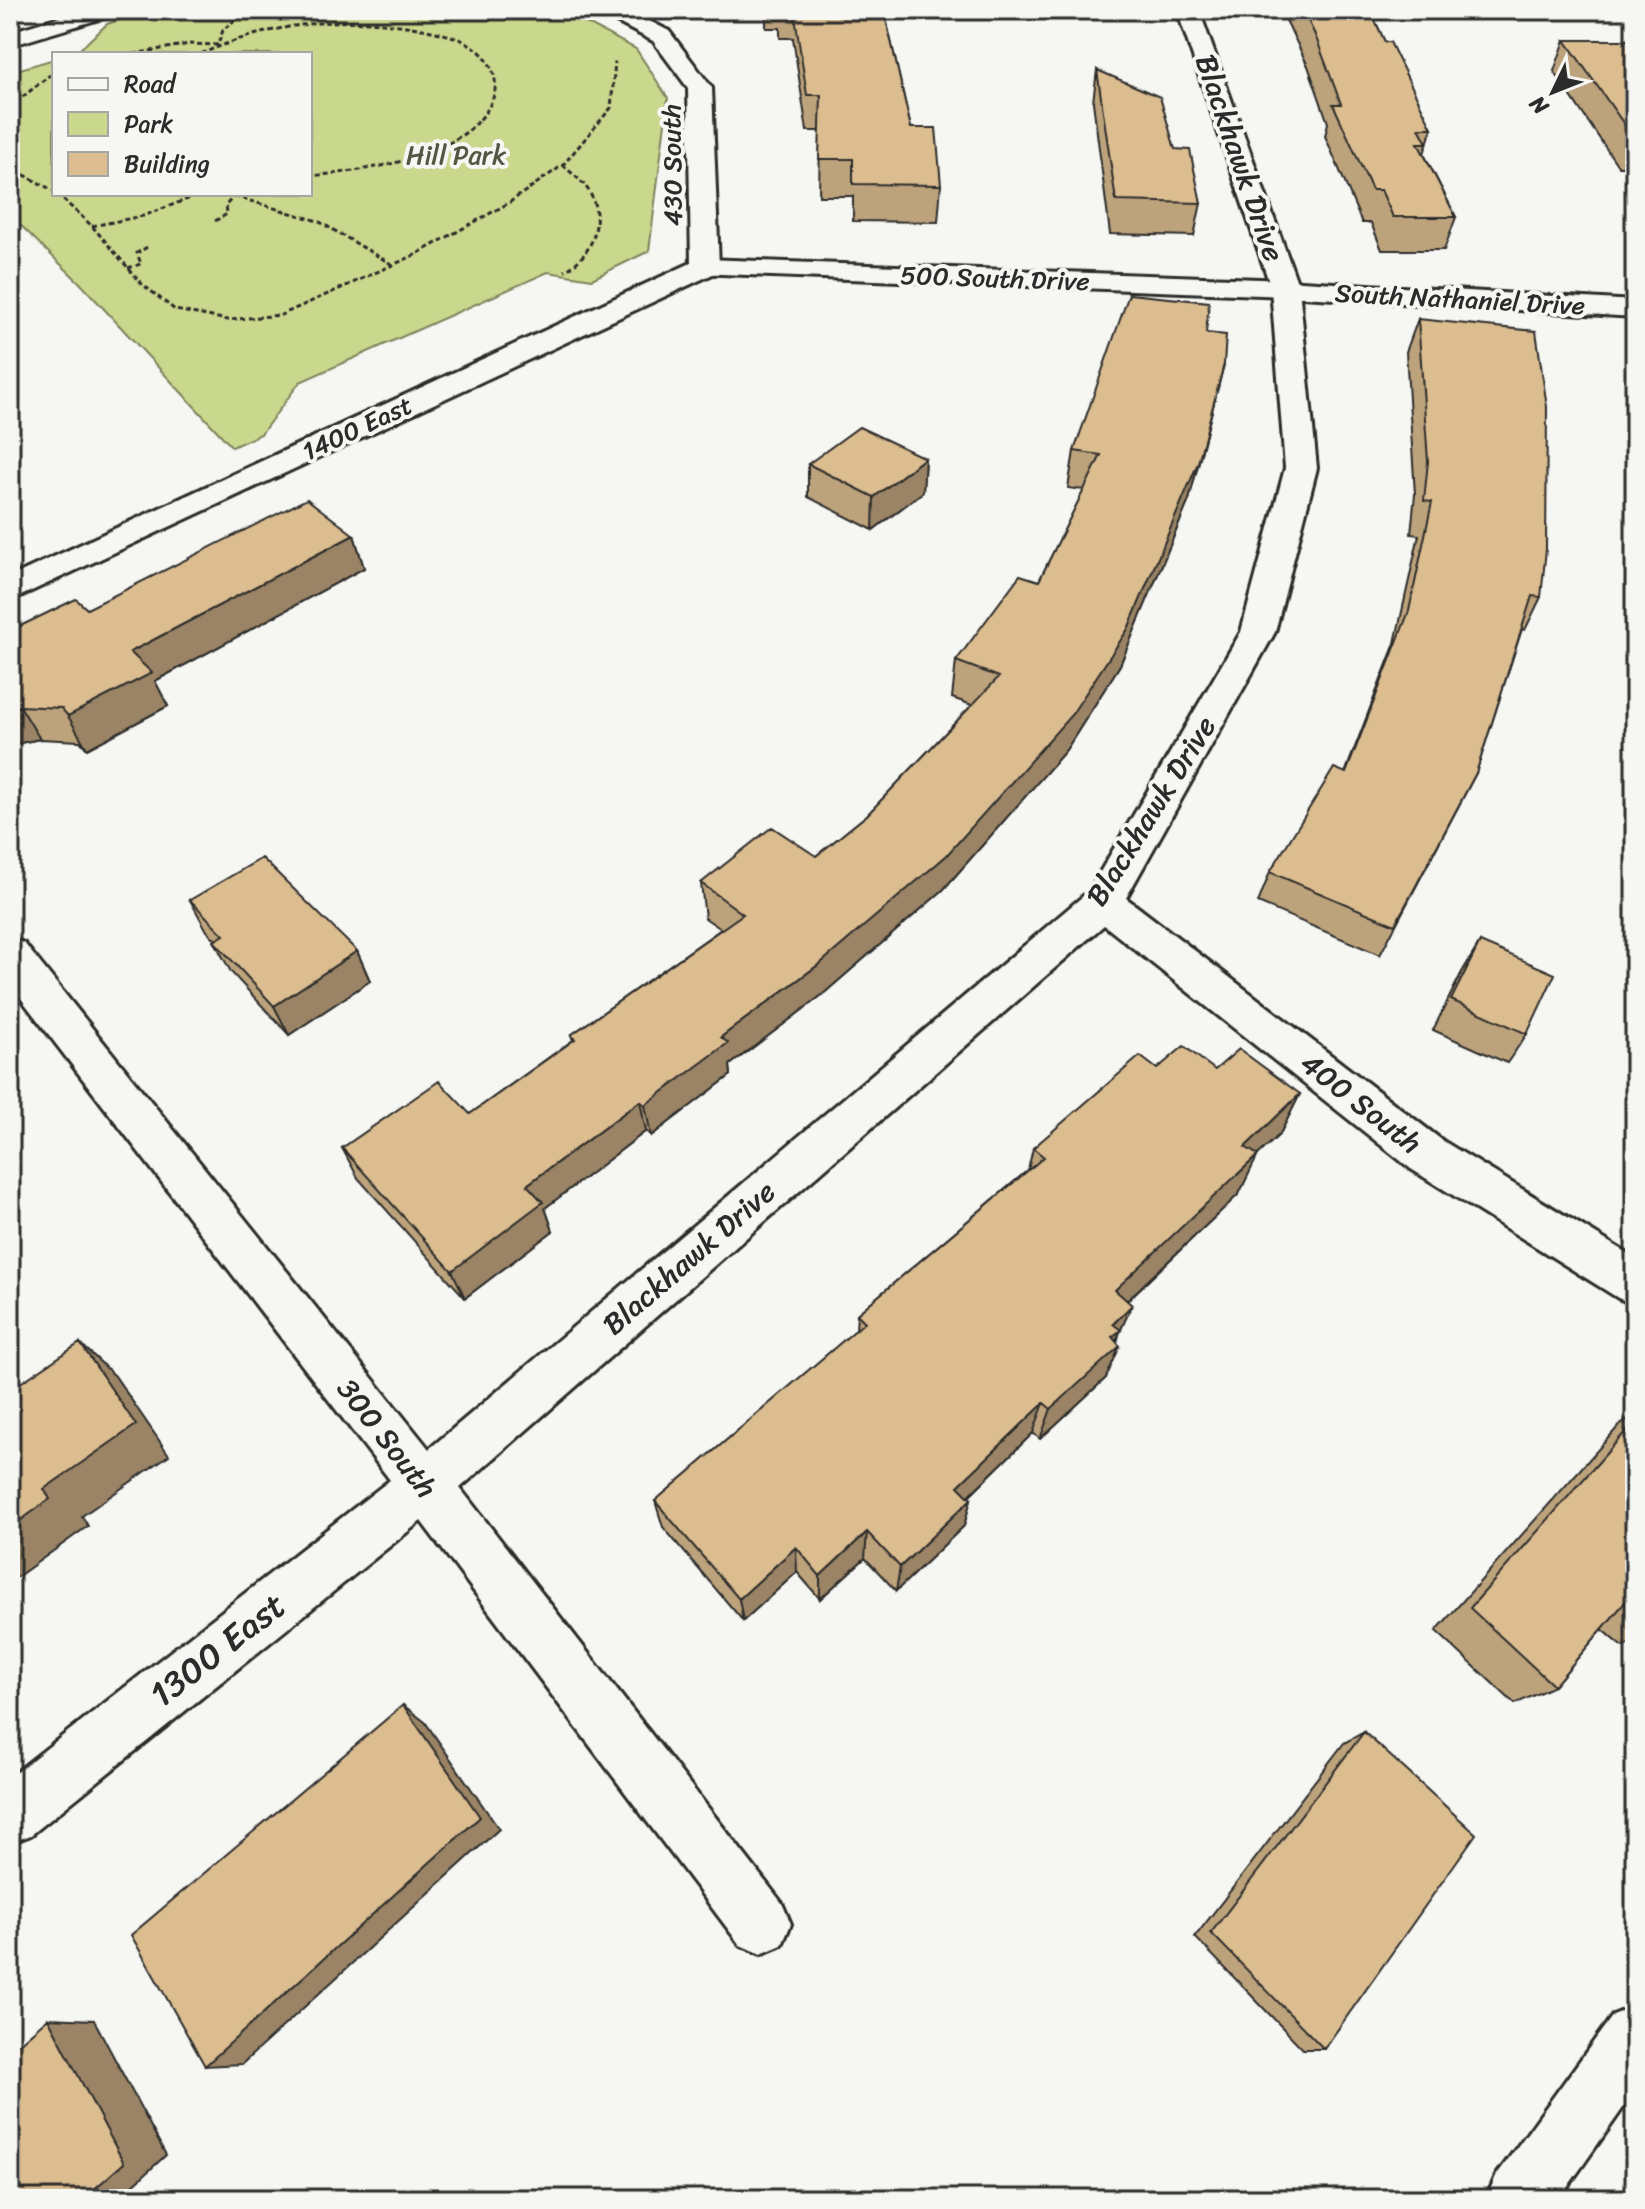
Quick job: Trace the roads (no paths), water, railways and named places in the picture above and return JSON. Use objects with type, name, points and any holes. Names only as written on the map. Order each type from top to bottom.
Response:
[{"type":"street","points":[[10,39],[105,10]]},
{"type":"street","name":"430 South","points":[[611,10],[661,36],[700,88],[705,267]]},
{"type":"street","name":"Blackhawk Drive","points":[[425,1485],[1103,902],[1258,632],[1301,468],[1285,288],[1188,10]]},
{"type":"street","name":"500 South Drive","points":[[705,267],[1285,288]]},
{"type":"street","name":"1400 East","points":[[10,590],[705,267]]},
{"type":"street","name":"South Nathaniel Drive","points":[[1285,288],[1635,309]]},
{"type":"street","name":"400 South","points":[[1103,902],[1427,1155],[1635,1283]]},
{"type":"street","name":"300 South","points":[[10,954],[425,1485],[761,1924]]},
{"type":"street","name":"1300 East","points":[[10,1814],[425,1485]]},
{"type":"street","points":[[1519,2199],[1635,2037]]},
{"type":"park label","name":"Hill Park","points":[[456,155]]}]
